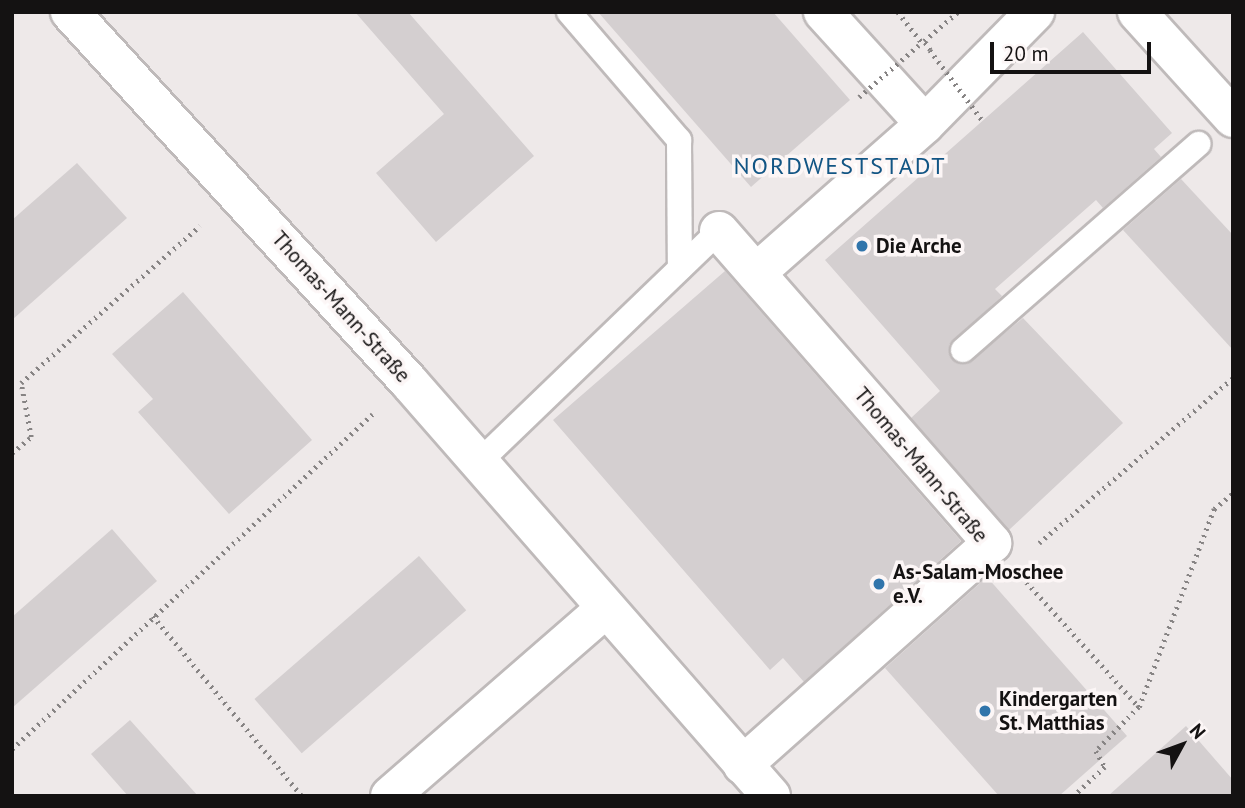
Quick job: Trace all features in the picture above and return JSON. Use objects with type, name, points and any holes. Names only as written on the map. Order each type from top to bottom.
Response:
[{"type":"street","name":"Thomas-Mann-Straße","points":[[70,12],[247,202],[604,610],[771,796]]},
{"type":"street","points":[[823,12],[925,124]]},
{"type":"street","points":[[756,273],[925,124],[1035,12]]},
{"type":"street","points":[[1137,12],[1233,118]]},
{"type":"street","name":"Thomas-Mann-Straße","points":[[719,231],[1002,554],[743,765]]},
{"type":"street","points":[[390,796],[604,610]]},
{"type":"lane","points":[[569,12],[679,140],[680,268]]},
{"type":"lane","points":[[963,349],[1198,144]]},
{"type":"lane","points":[[478,463],[719,231]]},
{"type":"path","points":[[898,12],[983,121]]},
{"type":"path","points":[[859,97],[958,12]]},
{"type":"path","points":[[12,453],[31,437],[21,383],[204,222]]},
{"type":"path","points":[[1139,707],[1002,554],[1233,378]]},
{"type":"path","points":[[12,749],[374,413]]},
{"type":"path","points":[[1074,796],[1105,767],[1096,751],[1139,707],[1214,509],[1233,493]]},
{"type":"path","points":[[153,616],[302,796]]},
{"type":"building","points":[[355,12],[408,12],[534,156],[436,242],[376,173],[444,114]]},
{"type":"building","points":[[598,12],[773,12],[850,100],[751,187]]},
{"type":"building","points":[[1083,32],[1172,133],[1154,149],[1161,157],[1103,208],[1096,200],[995,289],[1002,296],[949,345],[951,359],[967,364],[1023,318],[1123,423],[1009,530],[911,418],[940,391],[825,260]]},
{"type":"building","points":[[77,163],[127,218],[12,320],[12,220]]},
{"type":"building","points":[[1181,179],[1233,235],[1233,350],[1123,230]]},
{"type":"building","points":[[725,271],[961,541],[804,682],[783,658],[770,670],[553,420]]},
{"type":"building","points":[[183,292],[312,440],[229,514],[138,412],[153,399],[112,354]]},
{"type":"building","points":[[112,529],[157,581],[12,708],[12,617]]},
{"type":"building","points":[[419,556],[466,610],[302,753],[254,699]]},
{"type":"building","points":[[987,577],[1127,736],[1059,796],[999,796],[885,668]]},
{"type":"building","points":[[130,720],[198,796],[128,796],[91,754]]},
{"type":"building","points":[[1186,726],[1233,780],[1233,796],[1108,796]]},
{"type":"place","name":"Die Arche","points":[[862,246]]},
{"type":"place","name":"As-Salam-Moschee e.V.","points":[[879,584]]},
{"type":"place","name":"Kindergarten St. Matthias","points":[[985,711]]},
{"type":"district","name":"NORDWESTSTADT","points":[[840,166]]}]
